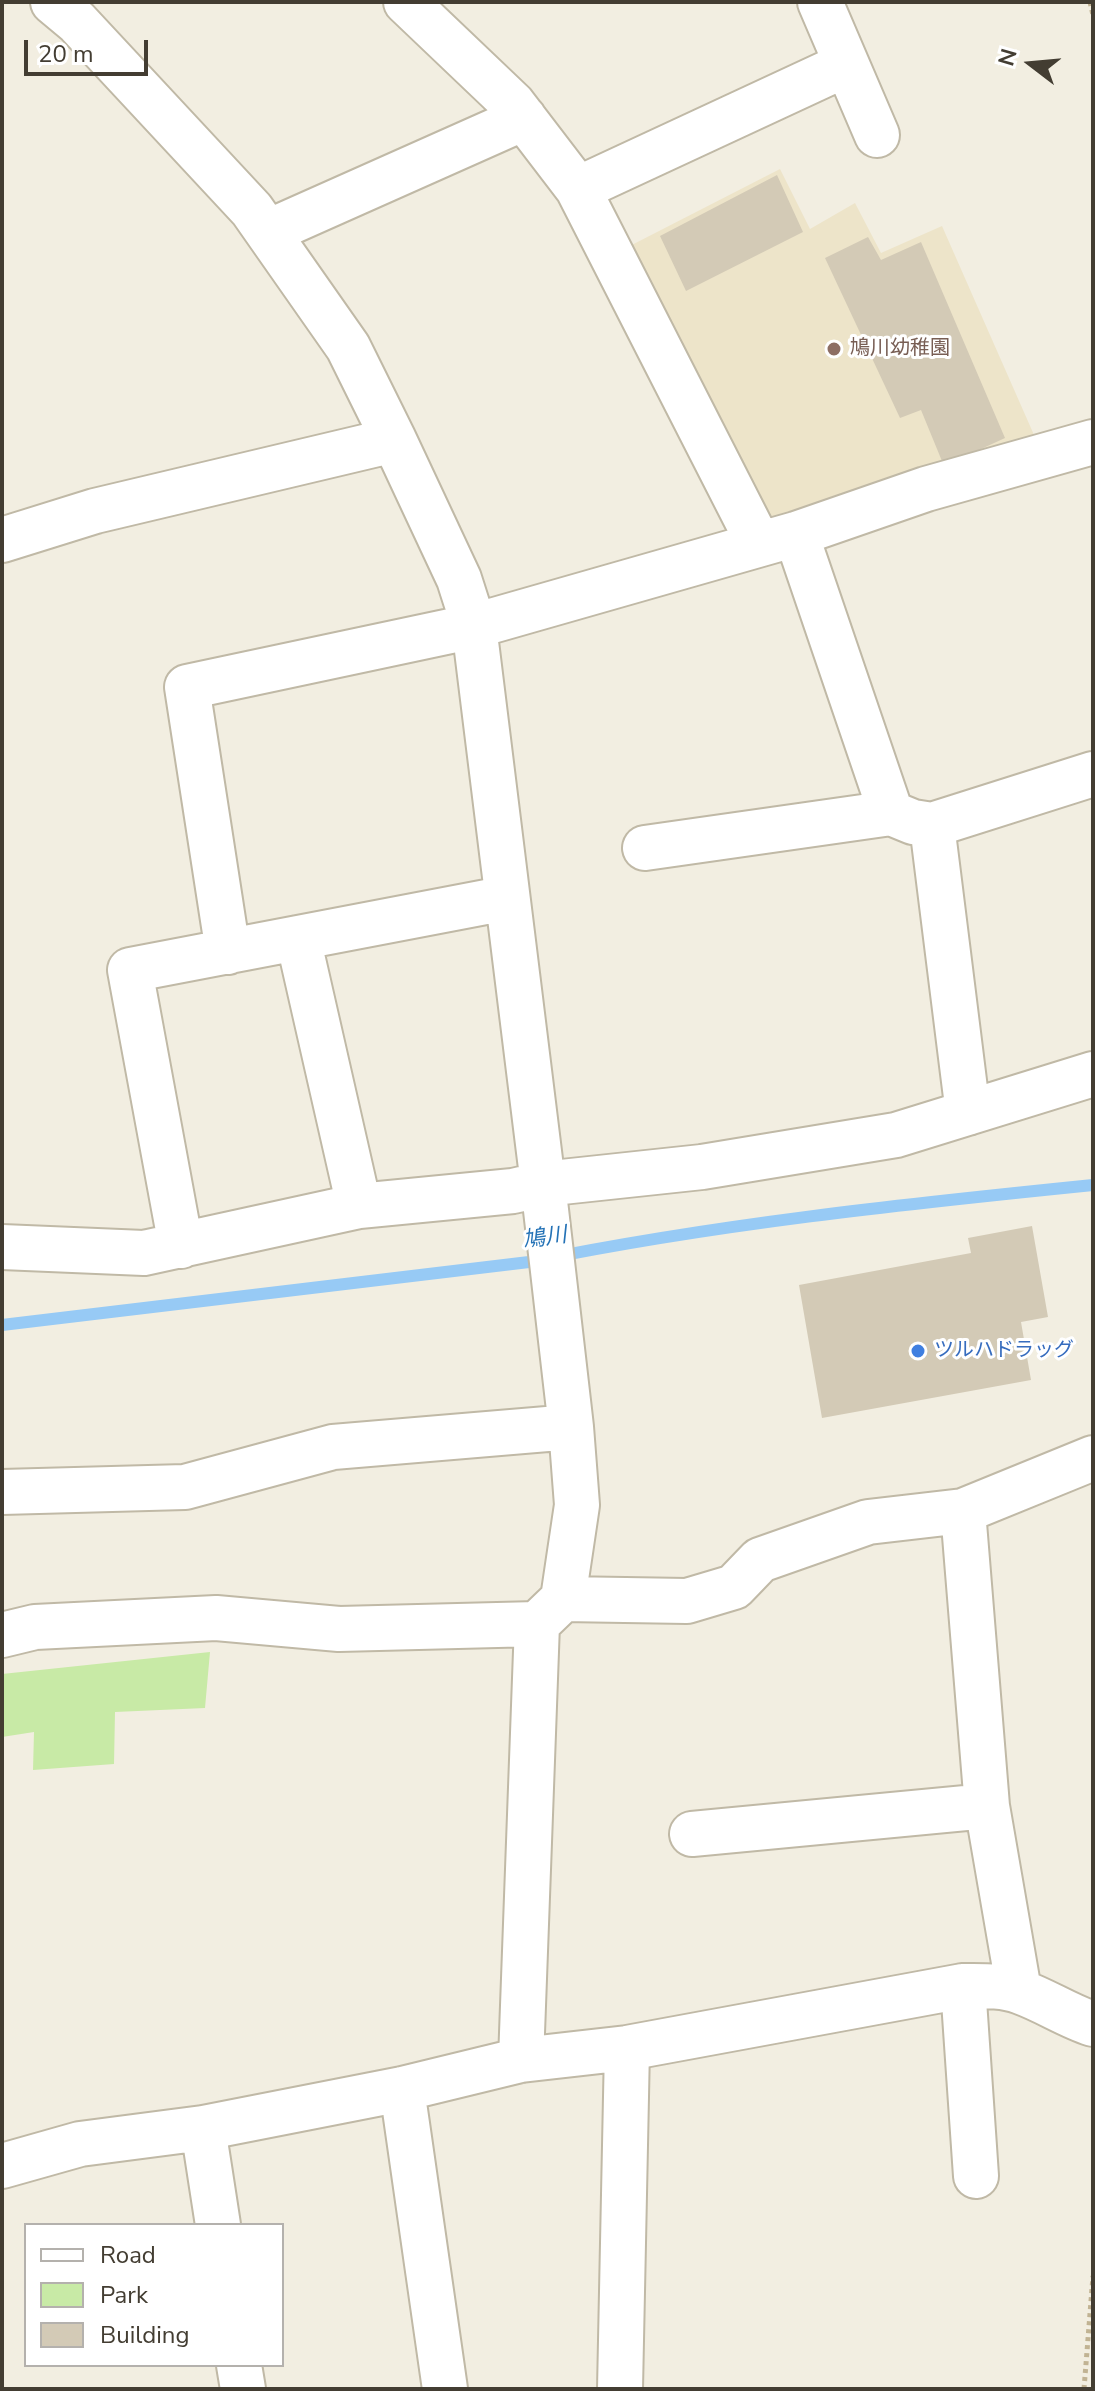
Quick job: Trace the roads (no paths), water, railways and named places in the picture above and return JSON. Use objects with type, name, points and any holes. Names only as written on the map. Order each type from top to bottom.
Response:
[{"type":"street","points":[[406,2],[513,104],[578,189],[777,539],[912,819],[968,1113]]},
{"type":"street","points":[[820,2],[877,135]]},
{"type":"street","points":[[78,9],[242,199],[348,347],[459,579],[474,626],[544,1194],[577,1505],[550,1612],[521,2060]]},
{"type":"street","points":[[578,189],[845,65]]},
{"type":"street","points":[[268,232],[524,118]]},
{"type":"street","points":[[2,540],[95,511],[394,440]]},
{"type":"street","points":[[228,952],[187,687],[474,626],[777,539],[926,489],[1093,442]]},
{"type":"street","points":[[645,848],[912,819],[1093,774]]},
{"type":"street","points":[[181,1246],[130,970],[507,898]]},
{"type":"street","points":[[298,938],[359,1206]]},
{"type":"street","points":[[2,1247],[144,1253],[359,1206],[513,1191],[544,1194],[896,1135],[1093,1074]]},
{"type":"street","points":[[2,1492],[185,1487],[333,1447],[571,1427]]},
{"type":"street","points":[[2,1635],[35,1627],[216,1618],[339,1629],[550,1612],[624,1602],[687,1601],[734,1587],[760,1560],[868,1522],[963,1511],[1093,1458]]},
{"type":"street","points":[[963,1511],[987,1806],[1019,1991]]},
{"type":"street","points":[[692,1834],[987,1806]]},
{"type":"street","points":[[963,1986],[976,2176]]},
{"type":"street","points":[[2,2166],[80,2144],[203,2128],[402,2089],[521,2060],[627,2048],[963,1986],[992,1986],[1019,1991],[1093,2024]]},
{"type":"street","points":[[620,2389],[627,2048]]},
{"type":"street","points":[[402,2089],[445,2389]]},
{"type":"street","points":[[203,2128],[218,2223]]},
{"type":"street","points":[[239,2367],[243,2389]]},
{"type":"waterway","name":"鳩川","points":[[2,1325],[529,1262],[810,1216],[1093,1185]]},
{"type":"place","name":"鳩川幼稚園","points":[[834,349]]},
{"type":"place","name":"ツルハドラッグ","points":[[918,1351]]}]
